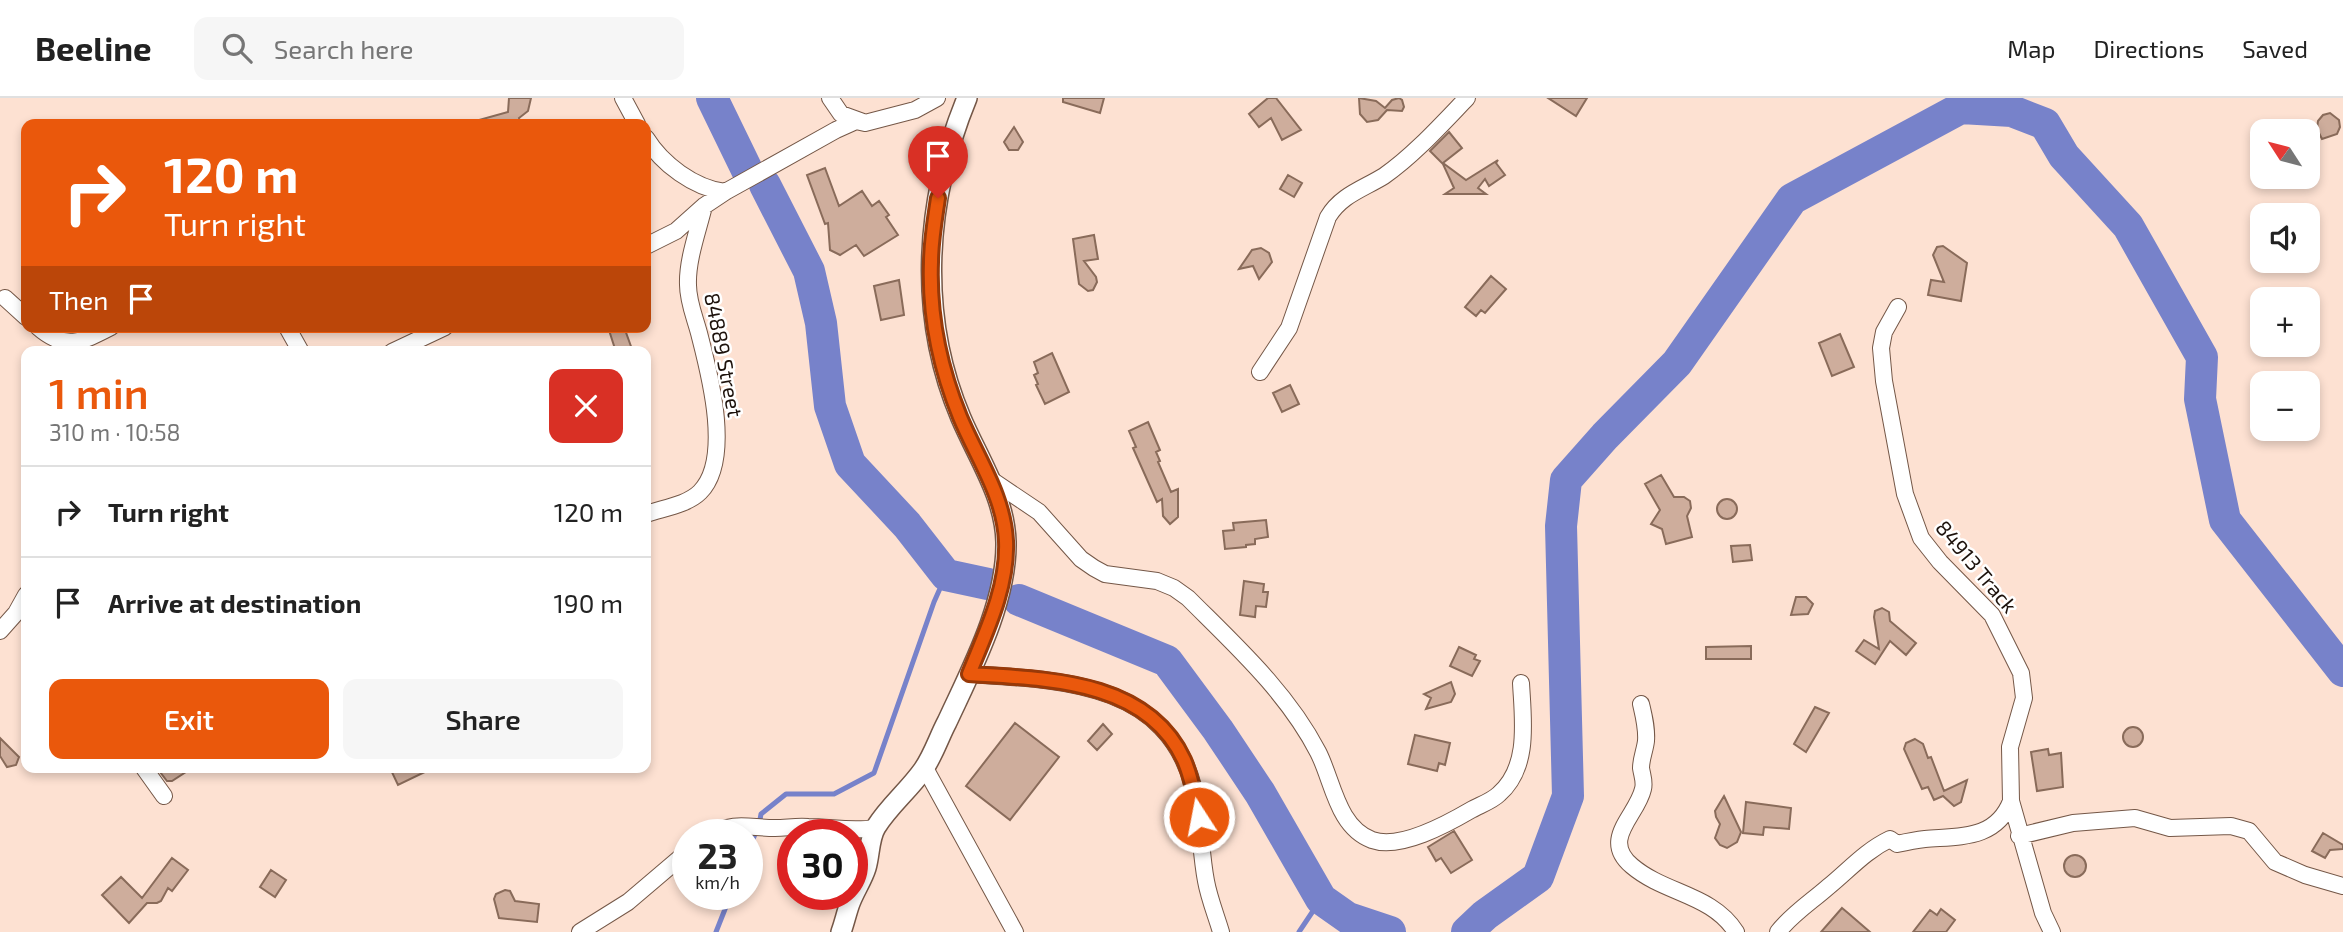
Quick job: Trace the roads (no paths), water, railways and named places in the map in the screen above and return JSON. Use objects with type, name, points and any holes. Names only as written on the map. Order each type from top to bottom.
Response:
[{"type":"street","points":[[623,98],[634,119]]},
{"type":"street","points":[[830,98],[841,114],[865,123]]},
{"type":"street","points":[[651,244],[676,231],[704,206],[725,192],[836,130],[856,121],[865,123],[915,110],[937,98]]},
{"type":"street","points":[[841,932],[849,906],[866,869],[874,828],[925,768],[969,674],[992,617],[1004,563],[1006,542],[1002,513],[990,479],[960,416],[941,360],[933,315],[931,261],[938,198],[946,156],[967,98]]},
{"type":"street","points":[[1260,372],[1289,328],[1328,217],[1334,208],[1354,192],[1384,175],[1467,98]]},
{"type":"street","points":[[651,146],[666,163],[710,190],[725,192]]},
{"type":"street","name":"84889 Street","points":[[651,511],[688,500],[699,493],[714,471],[717,434],[711,384],[688,285],[704,206]]},
{"type":"street","points":[[5,298],[21,312]]},
{"type":"street","name":"84913 Track","points":[[1898,307],[1884,332],[1881,348],[1884,381],[1905,494],[1922,538],[1940,562],[1992,615],[2015,655],[2021,673],[2024,698],[2010,747],[2011,801],[2019,836],[2052,932]]},
{"type":"street","points":[[47,333],[58,341],[70,344],[97,333]]},
{"type":"street","points":[[405,346],[432,333]]},
{"type":"street","points":[[990,479],[1039,512],[1081,559],[1094,568],[1105,574],[1157,581],[1188,598],[1261,671],[1282,697],[1317,751],[1347,820],[1361,835],[1375,841],[1402,841],[1422,834],[1499,794],[1510,780],[1522,751],[1524,728],[1521,683]]},
{"type":"street","points":[[0,631],[21,606]]},
{"type":"street","points":[[969,674],[1038,679],[1099,690],[1131,704],[1155,720],[1183,757],[1188,772],[1199,817],[1206,882],[1221,932]]},
{"type":"street","points":[[1641,704],[1647,727],[1641,767],[1643,792],[1621,832],[1621,850],[1626,860],[1645,875],[1707,903],[1720,913],[1736,932]]},
{"type":"street","points":[[925,768],[1015,932]]},
{"type":"street","points":[[148,773],[164,796]]},
{"type":"street","points":[[1778,932],[1871,848],[1890,839],[1897,844],[1984,831],[2006,814],[2011,801]]},
{"type":"street","points":[[2019,836],[2073,823],[2135,818],[2170,828],[2241,828],[2256,838],[2275,862],[2305,875],[2343,886]]},
{"type":"street","points":[[763,827],[860,831],[874,828]]},
{"type":"street","points":[[580,932],[628,902],[672,865]]},
{"type":"waterway","points":[[712,98],[747,170]]},
{"type":"waterway","points":[[1467,932],[1485,915],[1538,877],[1568,796],[1561,526],[1566,480],[1677,363],[1792,199],[1961,108],[2012,111],[2045,124],[2064,156],[2128,226],[2202,357],[2200,399],[2225,520],[2343,671]]},
{"type":"waterway","points":[[765,185],[809,271],[821,323],[830,406],[850,464],[907,525],[946,575],[988,584]]},
{"type":"waterway","points":[[760,819],[761,814],[786,794],[834,794],[874,773],[946,575]]},
{"type":"waterway","points":[[1019,600],[1167,661],[1260,793],[1321,899],[1348,918],[1390,932]]},
{"type":"waterway","points":[[1299,932],[1321,899]]},
{"type":"waterway","points":[[716,932],[725,910]]}]
